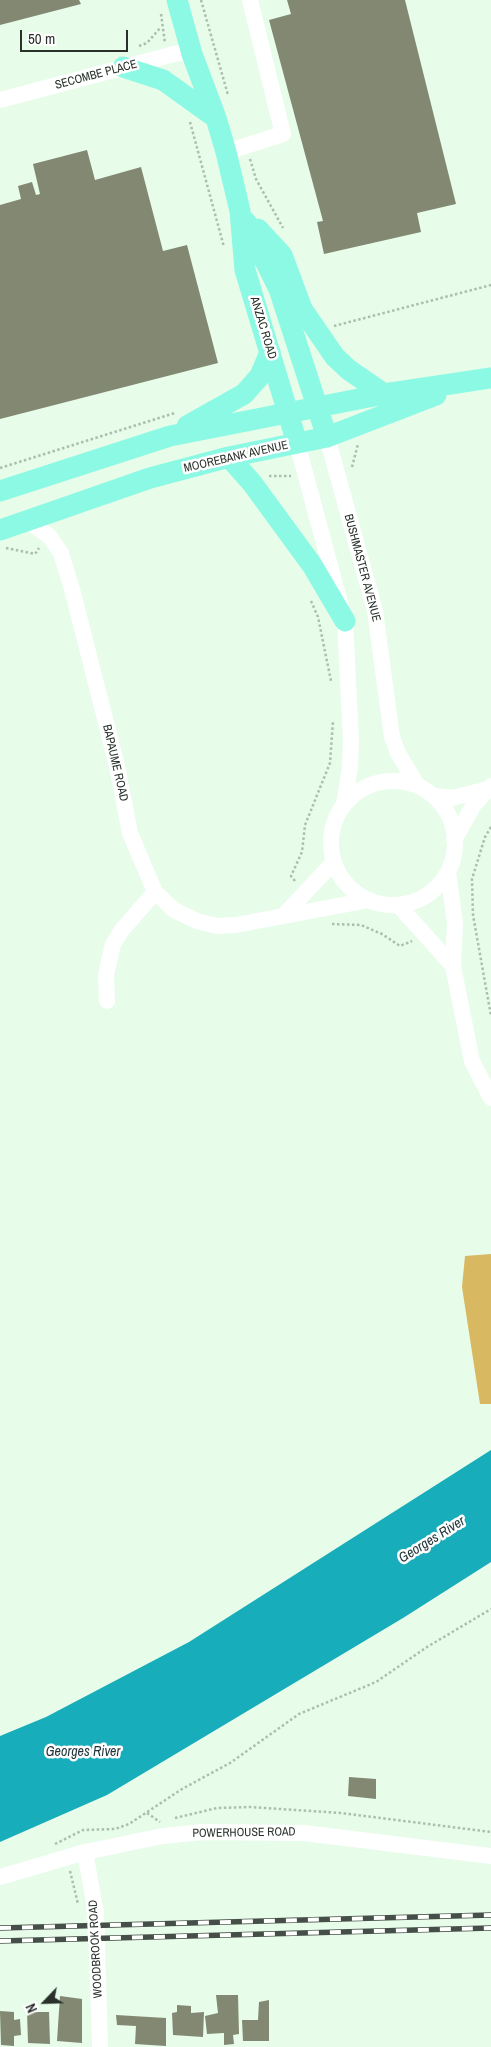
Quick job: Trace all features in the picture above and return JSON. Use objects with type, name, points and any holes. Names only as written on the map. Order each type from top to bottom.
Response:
[{"type":"main road","name":"ANZAC ROAD","points":[[177,0],[192,54],[216,118],[235,148],[245,270],[297,443]]},
{"type":"main road","points":[[128,58],[163,80],[216,118]]},
{"type":"main road","name":"ANZAC ROAD","points":[[240,211],[279,289],[319,407]]},
{"type":"main road","points":[[240,211],[282,255],[302,309],[335,357],[349,370],[384,394]]},
{"type":"main road","points":[[170,436],[244,394],[260,376],[270,352]]},
{"type":"main road","name":"MOOREBANK AVENUE","points":[[0,491],[170,436],[384,394],[481,379]]},
{"type":"main road","name":"MOOREBANK AVENUE","points":[[0,530],[29,522],[150,478],[230,457],[327,437],[481,379]]},
{"type":"main road","name":"BUSHMASTER AVENUE","points":[[319,407],[327,437]]},
{"type":"main road","points":[[230,457],[252,483],[312,565],[345,621]]},
{"type":"street","points":[[235,148],[283,134],[250,0]]},
{"type":"street","name":"SECOMBE PLACE","points":[[0,100],[128,58],[178,52],[192,54]]},
{"type":"street","name":"BUSHMASTER AVENUE","points":[[327,437],[375,611],[392,736],[398,754],[417,786]]},
{"type":"street","points":[[297,443],[345,621],[351,742],[350,767],[344,804]]},
{"type":"street","name":"BAPAUME ROAD","points":[[29,522],[49,536],[61,553],[117,766],[130,833],[155,892]]},
{"type":"street","points":[[397,781],[417,786],[434,796],[447,812],[454,831],[454,852],[448,872],[436,888],[419,900],[398,906],[378,904],[358,896],[343,881],[333,863],[331,835],[334,822],[344,804],[358,791],[377,782],[397,781]]},
{"type":"street","points":[[434,796],[452,798],[489,788]]},
{"type":"street","points":[[454,840],[469,813],[489,788]]},
{"type":"street","points":[[285,914],[333,863]]},
{"type":"street","points":[[448,872],[455,923],[454,966],[472,1061],[491,1098]]},
{"type":"street","points":[[106,1001],[106,975],[113,944],[122,930],[155,892],[174,910],[196,921],[216,926],[236,925],[285,914],[369,900]]},
{"type":"street","points":[[398,906],[454,966]]},
{"type":"street","name":"POWERHOUSE ROAD","points":[[0,1877],[85,1852],[163,1836],[244,1831],[304,1833],[491,1856]]},
{"type":"street","name":"WOODBROOK ROAD","points":[[85,1852],[96,1913],[100,2047]]},
{"type":"path","points":[[201,0],[229,98]]},
{"type":"path","points":[[128,58],[147,43],[161,27]]},
{"type":"path","points":[[187,116],[192,124],[227,256]]},
{"type":"path","points":[[235,148],[256,179],[284,232]]},
{"type":"path","points":[[326,328],[491,285]]},
{"type":"path","points":[[0,468],[180,411]]},
{"type":"path","points":[[352,464],[356,446],[361,441]]},
{"type":"path","points":[[261,476],[292,476]]},
{"type":"path","points":[[0,548],[35,554]]},
{"type":"path","points":[[310,599],[318,617],[333,688]]},
{"type":"path","points":[[291,876],[302,852],[304,825],[330,763],[334,716]]},
{"type":"path","points":[[491,828],[485,837],[472,879],[473,915],[491,1016]]},
{"type":"path","points":[[327,924],[361,925],[382,934],[400,946]]},
{"type":"path","points":[[48,1848],[83,1830],[114,1829],[129,1824],[182,1789],[230,1763],[299,1714],[376,1682],[427,1647],[491,1609]]},
{"type":"path","points":[[146,1813],[160,1822],[217,1808],[259,1808],[341,1813],[491,1832]]},
{"type":"shaded area","points":[[491,1254],[491,1404],[480,1404],[462,1287],[465,1256]]},
{"type":"water","name":"Georges River","points":[[491,1450],[491,1562],[403,1618],[107,1795],[0,1842],[0,1736],[46,1717],[189,1642]]},
{"type":"building","points":[[0,0],[79,0],[81,4],[0,25]]},
{"type":"building","points":[[287,0],[405,0],[456,204],[417,213],[421,232],[324,254],[317,222],[323,221],[269,20],[291,14]]},
{"type":"building","points":[[87,150],[95,180],[141,167],[163,251],[187,245],[218,363],[0,419],[0,205],[21,199],[18,186],[32,182],[36,195],[40,194],[33,164]]},
{"type":"building","points":[[349,1777],[376,1779],[376,1799],[348,1796]]},
{"type":"building","points":[[216,1995],[238,1995],[239,2034],[233,2035],[234,2044],[224,2045],[224,2033],[207,2034],[205,2016],[218,2013]]},
{"type":"building","points":[[60,1996],[82,1999],[82,2043],[57,2041]]},
{"type":"building","points":[[269,2000],[269,2041],[243,2041],[242,2020],[258,2020],[259,2002]]},
{"type":"building","points":[[177,2005],[191,2006],[191,2013],[204,2012],[203,2037],[173,2035],[172,2013],[177,2012]]},
{"type":"building","points":[[0,2011],[14,2012],[14,2020],[20,2019],[21,2035],[14,2036],[14,2046],[1,2045]]},
{"type":"building","points":[[27,2012],[49,2012],[50,2044],[28,2043]]},
{"type":"building","points":[[116,2015],[166,2018],[166,2046],[135,2044],[136,2026],[117,2025]]},
{"type":"railway","points":[[0,1928],[491,1915]]},
{"type":"railway","points":[[0,1941],[491,1928]]}]
